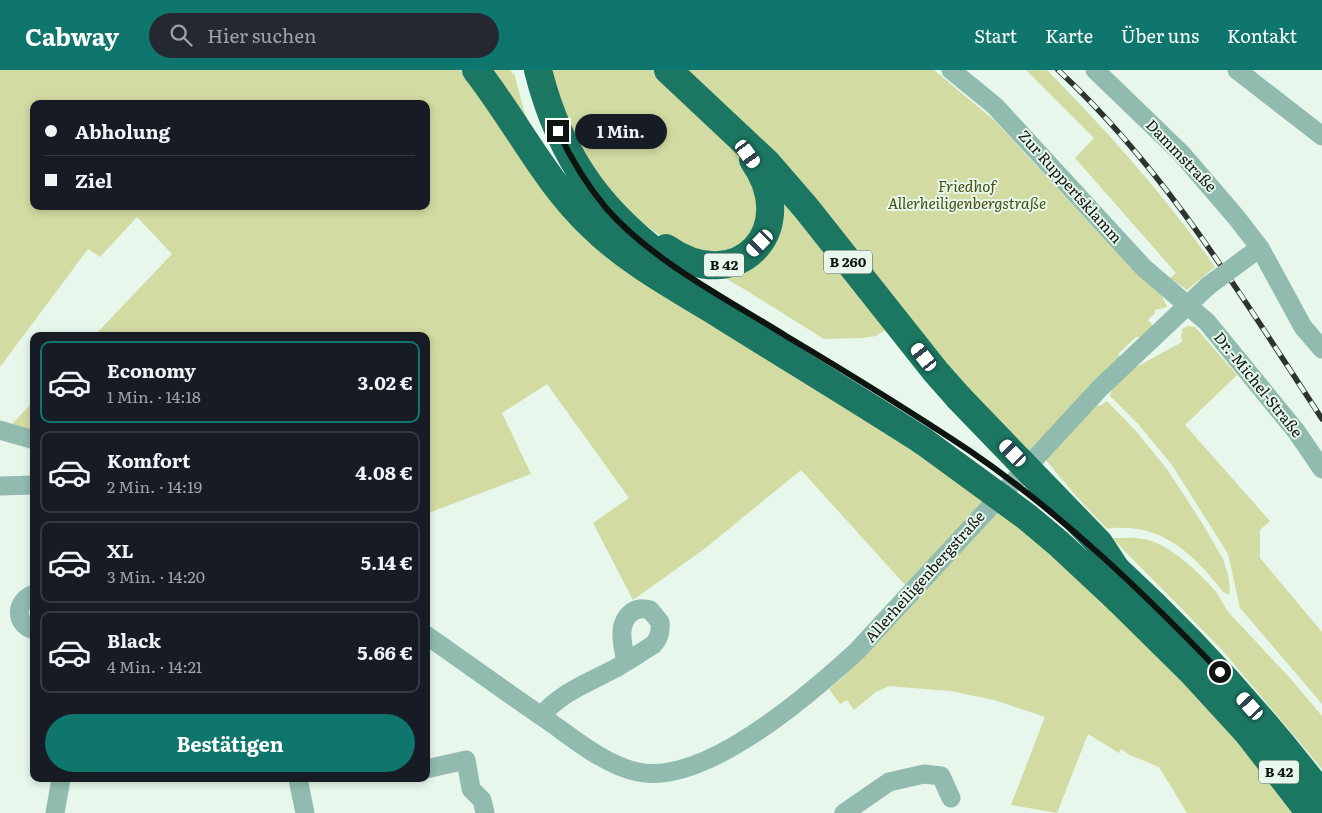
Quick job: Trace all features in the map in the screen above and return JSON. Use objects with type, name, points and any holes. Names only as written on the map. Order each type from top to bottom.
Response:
[{"type":"highway","points":[[476,70],[503,106],[545,171],[576,210],[612,244],[658,276]]},
{"type":"highway","name":"B 42","points":[[523,70],[538,119],[553,151],[574,188],[612,235],[658,276],[802,364],[928,434]]},
{"type":"highway","name":"B 42","points":[[538,70],[549,110],[570,156],[585,181],[607,209],[627,228],[702,285],[865,384],[928,434],[1065,549],[1122,584],[1177,628],[1220,672],[1260,718],[1322,795]]},
{"type":"highway","name":"B 260","points":[[668,70],[768,163],[936,372],[1099,543],[1122,584]]},
{"type":"highway","name":"B 42","points":[[585,181],[650,237],[684,259],[703,265],[719,266],[736,262],[749,254],[760,243],[767,228],[770,212],[769,195],[763,177],[732,131]]},
{"type":"highway","name":"B 42","points":[[1122,584],[1192,672],[1247,732],[1310,813]]},
{"type":"street","name":"Zur Ruppertsklamm","points":[[951,70],[995,106],[1144,268],[1187,306]]},
{"type":"street","name":"Dammstraße","points":[[1095,70],[1138,110],[1226,204],[1303,327],[1322,348]]},
{"type":"street","points":[[1237,70],[1322,136]]},
{"type":"street","name":"Allerheiligenbergstraße","points":[[430,638],[585,747],[617,765],[629,770],[650,774],[672,772],[699,763],[762,729],[819,686],[857,651],[1100,388],[1208,286],[1255,252]]},
{"type":"street","name":"Dr.-Michel-Straße","points":[[1187,306],[1206,322],[1296,431],[1322,469]]},
{"type":"street","points":[[0,430],[30,439]]},
{"type":"street","points":[[0,501],[7,486],[30,485]]},
{"type":"street","points":[[30,596],[22,602],[19,613],[23,624],[30,628]]},
{"type":"street","points":[[542,716],[549,707],[564,695],[626,662]]},
{"type":"street","points":[[430,768],[466,760],[471,789],[482,800],[485,813]]},
{"type":"street","points":[[844,813],[889,782],[924,774],[941,776],[951,798]]},
{"type":"street","points":[[55,813],[60,782]]},
{"type":"street","points":[[299,782],[305,813]]},
{"type":"green space","points":[[0,70],[461,70],[478,92],[541,187],[755,348],[966,485],[1045,548],[1203,698],[1299,813],[1187,813],[1159,767],[1130,755],[1121,749],[1119,753],[1088,734],[1057,813],[1011,805],[1045,717],[994,700],[950,691],[889,686],[876,692],[854,710],[847,700],[840,704],[829,689],[844,676],[916,597],[801,470],[703,550],[633,600],[593,523],[629,498],[547,384],[502,413],[531,474],[430,512],[430,332],[98,332],[172,254],[137,217],[100,257],[88,249],[0,367]]},
{"type":"green space","points":[[483,70],[511,70],[512,74],[514,73],[525,114],[534,134]]},
{"type":"green space","points":[[552,70],[653,70],[710,123],[755,173],[765,212],[738,253],[680,250],[637,219],[594,172],[563,112]]},
{"type":"green space","name":"Friedhof Allerheiligenbergstraße","points":[[686,70],[934,70],[995,121],[1094,228],[1161,294],[1167,307],[1155,310],[1155,313],[1148,320],[1155,328],[1145,337],[1136,337],[1118,354],[1121,357],[1030,452],[968,389]]},
{"type":"green space","points":[[1026,70],[1047,70],[1070,93],[1156,190],[1215,267],[1187,290],[1170,278],[1176,273],[1075,158],[1094,138]]},
{"type":"green space","points":[[777,195],[887,329],[876,336],[824,339],[716,273],[725,273]]},
{"type":"green space","points":[[1187,326],[1195,327],[1237,375],[1185,425],[1270,521],[1260,530],[1260,558],[1322,632],[1322,704],[1240,608],[1228,554],[1172,465],[1138,424],[1110,396],[1113,385],[1131,370],[1182,342],[1181,335],[1183,332],[1181,330]]},
{"type":"green space","points":[[1107,401],[1135,430],[1167,469],[1202,523],[1223,559],[1228,574],[1229,595],[1223,592],[1194,559],[1159,535],[1145,530],[1130,528],[1107,529],[1045,459],[1092,407]]},
{"type":"green space","points":[[30,405],[30,431],[12,424]]},
{"type":"green space","points":[[1112,538],[1139,538],[1153,541],[1173,552],[1210,585],[1229,613],[1290,678],[1322,716],[1322,769],[1223,651]]},
{"type":"railway","points":[[1058,70],[1134,150],[1168,192],[1232,281],[1322,419]]},
{"type":"route","points":[[558,131],[585,181],[607,209],[650,248],[702,285],[865,384],[969,451],[1004,476],[1078,535],[1116,569],[1220,672]]}]
